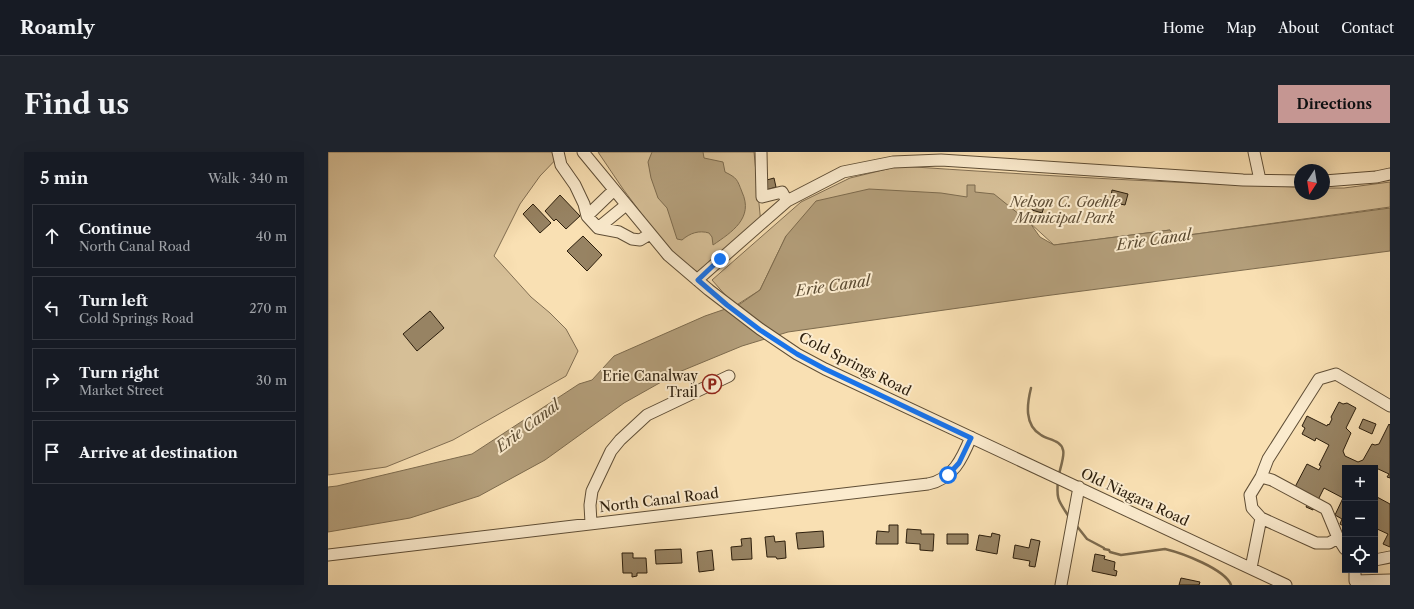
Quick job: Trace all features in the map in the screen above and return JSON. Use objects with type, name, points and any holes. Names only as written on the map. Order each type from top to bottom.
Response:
[{"type":"street","points":[[558,152],[561,165],[575,185],[584,204],[586,216],[598,228],[619,232],[632,239],[640,240],[650,234]]},
{"type":"street","name":"Cold Springs Road","points":[[582,152],[668,255],[708,290],[760,330],[797,354],[825,369],[971,438]]},
{"type":"street","points":[[761,152],[762,197],[782,192],[787,201]]},
{"type":"street","points":[[1254,152],[1260,180]]},
{"type":"street","points":[[698,280],[787,201],[843,172],[893,162],[941,160],[1294,181]]},
{"type":"street","points":[[1330,180],[1376,177],[1390,174]]},
{"type":"street","points":[[586,216],[614,190]]},
{"type":"street","points":[[598,228],[626,204]]},
{"type":"street","points":[[1338,538],[1329,543],[1316,543],[1261,518],[1252,508],[1250,495],[1261,477],[1268,459],[1319,379],[1336,374],[1390,406]]},
{"type":"street","points":[[591,523],[590,505],[592,491],[611,452],[620,440],[647,415],[729,376]]},
{"type":"street","name":"Old Niagara Road","points":[[971,438],[1079,487],[1286,585]]},
{"type":"street","name":"North Canal Road","points":[[328,554],[934,483],[944,478],[955,469],[971,438]]},
{"type":"street","points":[[1261,477],[1272,480],[1326,509],[1342,544]]},
{"type":"street","points":[[1061,585],[1079,487]]},
{"type":"street","points":[[1251,568],[1261,518]]},
{"type":"street","points":[[1378,559],[1390,557]]},
{"type":"street","points":[[1355,579],[1390,580]]},
{"type":"green space","points":[[328,152],[563,152],[540,176],[520,204],[494,256],[531,297],[566,329],[578,351],[566,376],[453,440],[386,467],[328,475]]},
{"type":"green space","points":[[598,152],[754,152],[761,224],[699,273],[678,258],[659,237],[623,189]]},
{"type":"green space","name":"Nelson C. Goehle Municipal Park","points":[[900,166],[1000,173],[1294,187],[1294,200],[1330,200],[1330,188],[1344,188],[1390,182],[1390,207],[1174,237],[1170,230],[1054,245],[1030,223],[786,236],[760,290],[735,306],[712,280],[801,202],[850,178]]},
{"type":"water","points":[[652,152],[703,152],[704,158],[723,162],[725,172],[738,182],[745,201],[743,217],[734,229],[713,245],[712,237],[709,233],[705,232],[695,233],[682,240],[677,239],[667,208],[658,198],[651,178],[648,162]]},
{"type":"water","name":"Erie Canal","points":[[967,185],[975,185],[975,192],[994,194],[1030,223],[1040,237],[1054,245],[1170,230],[1174,237],[1390,208],[1390,251],[1044,296],[788,332],[742,346],[679,372],[624,403],[545,460],[479,496],[410,518],[328,532],[328,487],[472,454],[579,384],[592,380],[614,356],[705,316],[740,304],[760,290],[786,236],[816,201],[869,189],[941,193],[967,197]]},
{"type":"building","points":[[774,178],[776,187],[766,190],[763,181]]},
{"type":"building","points":[[1112,190],[1128,194],[1125,205],[1110,202]]},
{"type":"building","points":[[560,195],[580,216],[566,229],[556,219],[554,221],[545,211]]},
{"type":"building","points":[[1035,201],[1045,204],[1042,213],[1032,210]]},
{"type":"building","points":[[533,204],[551,223],[540,233],[523,214]]},
{"type":"building","points":[[583,236],[602,255],[587,271],[567,251]]},
{"type":"building","points":[[430,311],[444,328],[417,351],[403,334]]},
{"type":"building","points":[[1339,402],[1343,404],[1347,403],[1356,408],[1346,428],[1351,433],[1343,451],[1345,456],[1358,462],[1363,460],[1372,444],[1379,444],[1389,424],[1390,425],[1390,478],[1387,477],[1389,474],[1378,469],[1378,465],[1342,465],[1342,497],[1324,488],[1313,510],[1306,507],[1312,495],[1295,487],[1307,464],[1319,470],[1321,466],[1319,465],[1329,445],[1316,438],[1315,441],[1302,434],[1305,428],[1302,426],[1307,416],[1327,426],[1332,419],[1331,417]]},
{"type":"building","points":[[1363,419],[1376,424],[1372,434],[1359,428]]},
{"type":"building","points":[[1378,498],[1390,504],[1390,547],[1383,544],[1388,534],[1378,529]]},
{"type":"building","points":[[1342,500],[1342,519],[1335,515]]},
{"type":"building","points":[[889,525],[898,525],[898,544],[876,544],[877,531],[889,532]]},
{"type":"building","points":[[907,529],[921,530],[921,534],[934,534],[933,551],[920,550],[920,544],[906,543]]},
{"type":"building","points":[[823,531],[824,547],[798,549],[796,533]]},
{"type":"building","points":[[992,533],[1000,535],[997,554],[976,550],[979,535],[991,537]]},
{"type":"building","points":[[947,534],[968,534],[968,544],[947,544]]},
{"type":"building","points":[[774,536],[775,542],[785,541],[786,558],[777,559],[776,557],[767,557],[765,537]]},
{"type":"building","points":[[751,538],[752,559],[732,560],[731,547],[742,546],[741,539]]},
{"type":"building","points":[[1031,539],[1040,541],[1035,567],[1029,566],[1030,561],[1013,558],[1015,545],[1029,548]]},
{"type":"building","points":[[681,549],[682,563],[656,564],[655,550]]},
{"type":"building","points":[[712,550],[714,570],[699,572],[697,552]]},
{"type":"building","points":[[622,553],[633,553],[633,558],[646,558],[647,573],[637,573],[637,576],[632,577],[632,573],[623,573]]},
{"type":"building","points":[[1095,554],[1105,556],[1104,559],[1115,562],[1114,570],[1117,571],[1116,576],[1092,571]]},
{"type":"building","points":[[1181,578],[1200,582],[1199,585],[1179,585]]},
{"type":"waterway","points":[[1031,388],[1028,401],[1029,420],[1036,431],[1044,437],[1057,442],[1062,447],[1063,455],[1059,474]]},
{"type":"waterway","points":[[1058,481],[1058,497],[1069,517]]},
{"type":"waterway","points":[[1076,525],[1087,539],[1104,549],[1109,550],[1110,552],[1121,555],[1165,549],[1202,562],[1221,573],[1231,585]]},
{"type":"place","name":"Erie Canalway Trail","points":[[712,384]]},
{"type":"route","points":[[720,259],[698,280],[708,290],[760,330],[797,354],[825,369],[971,438],[959,463],[948,475]]}]
